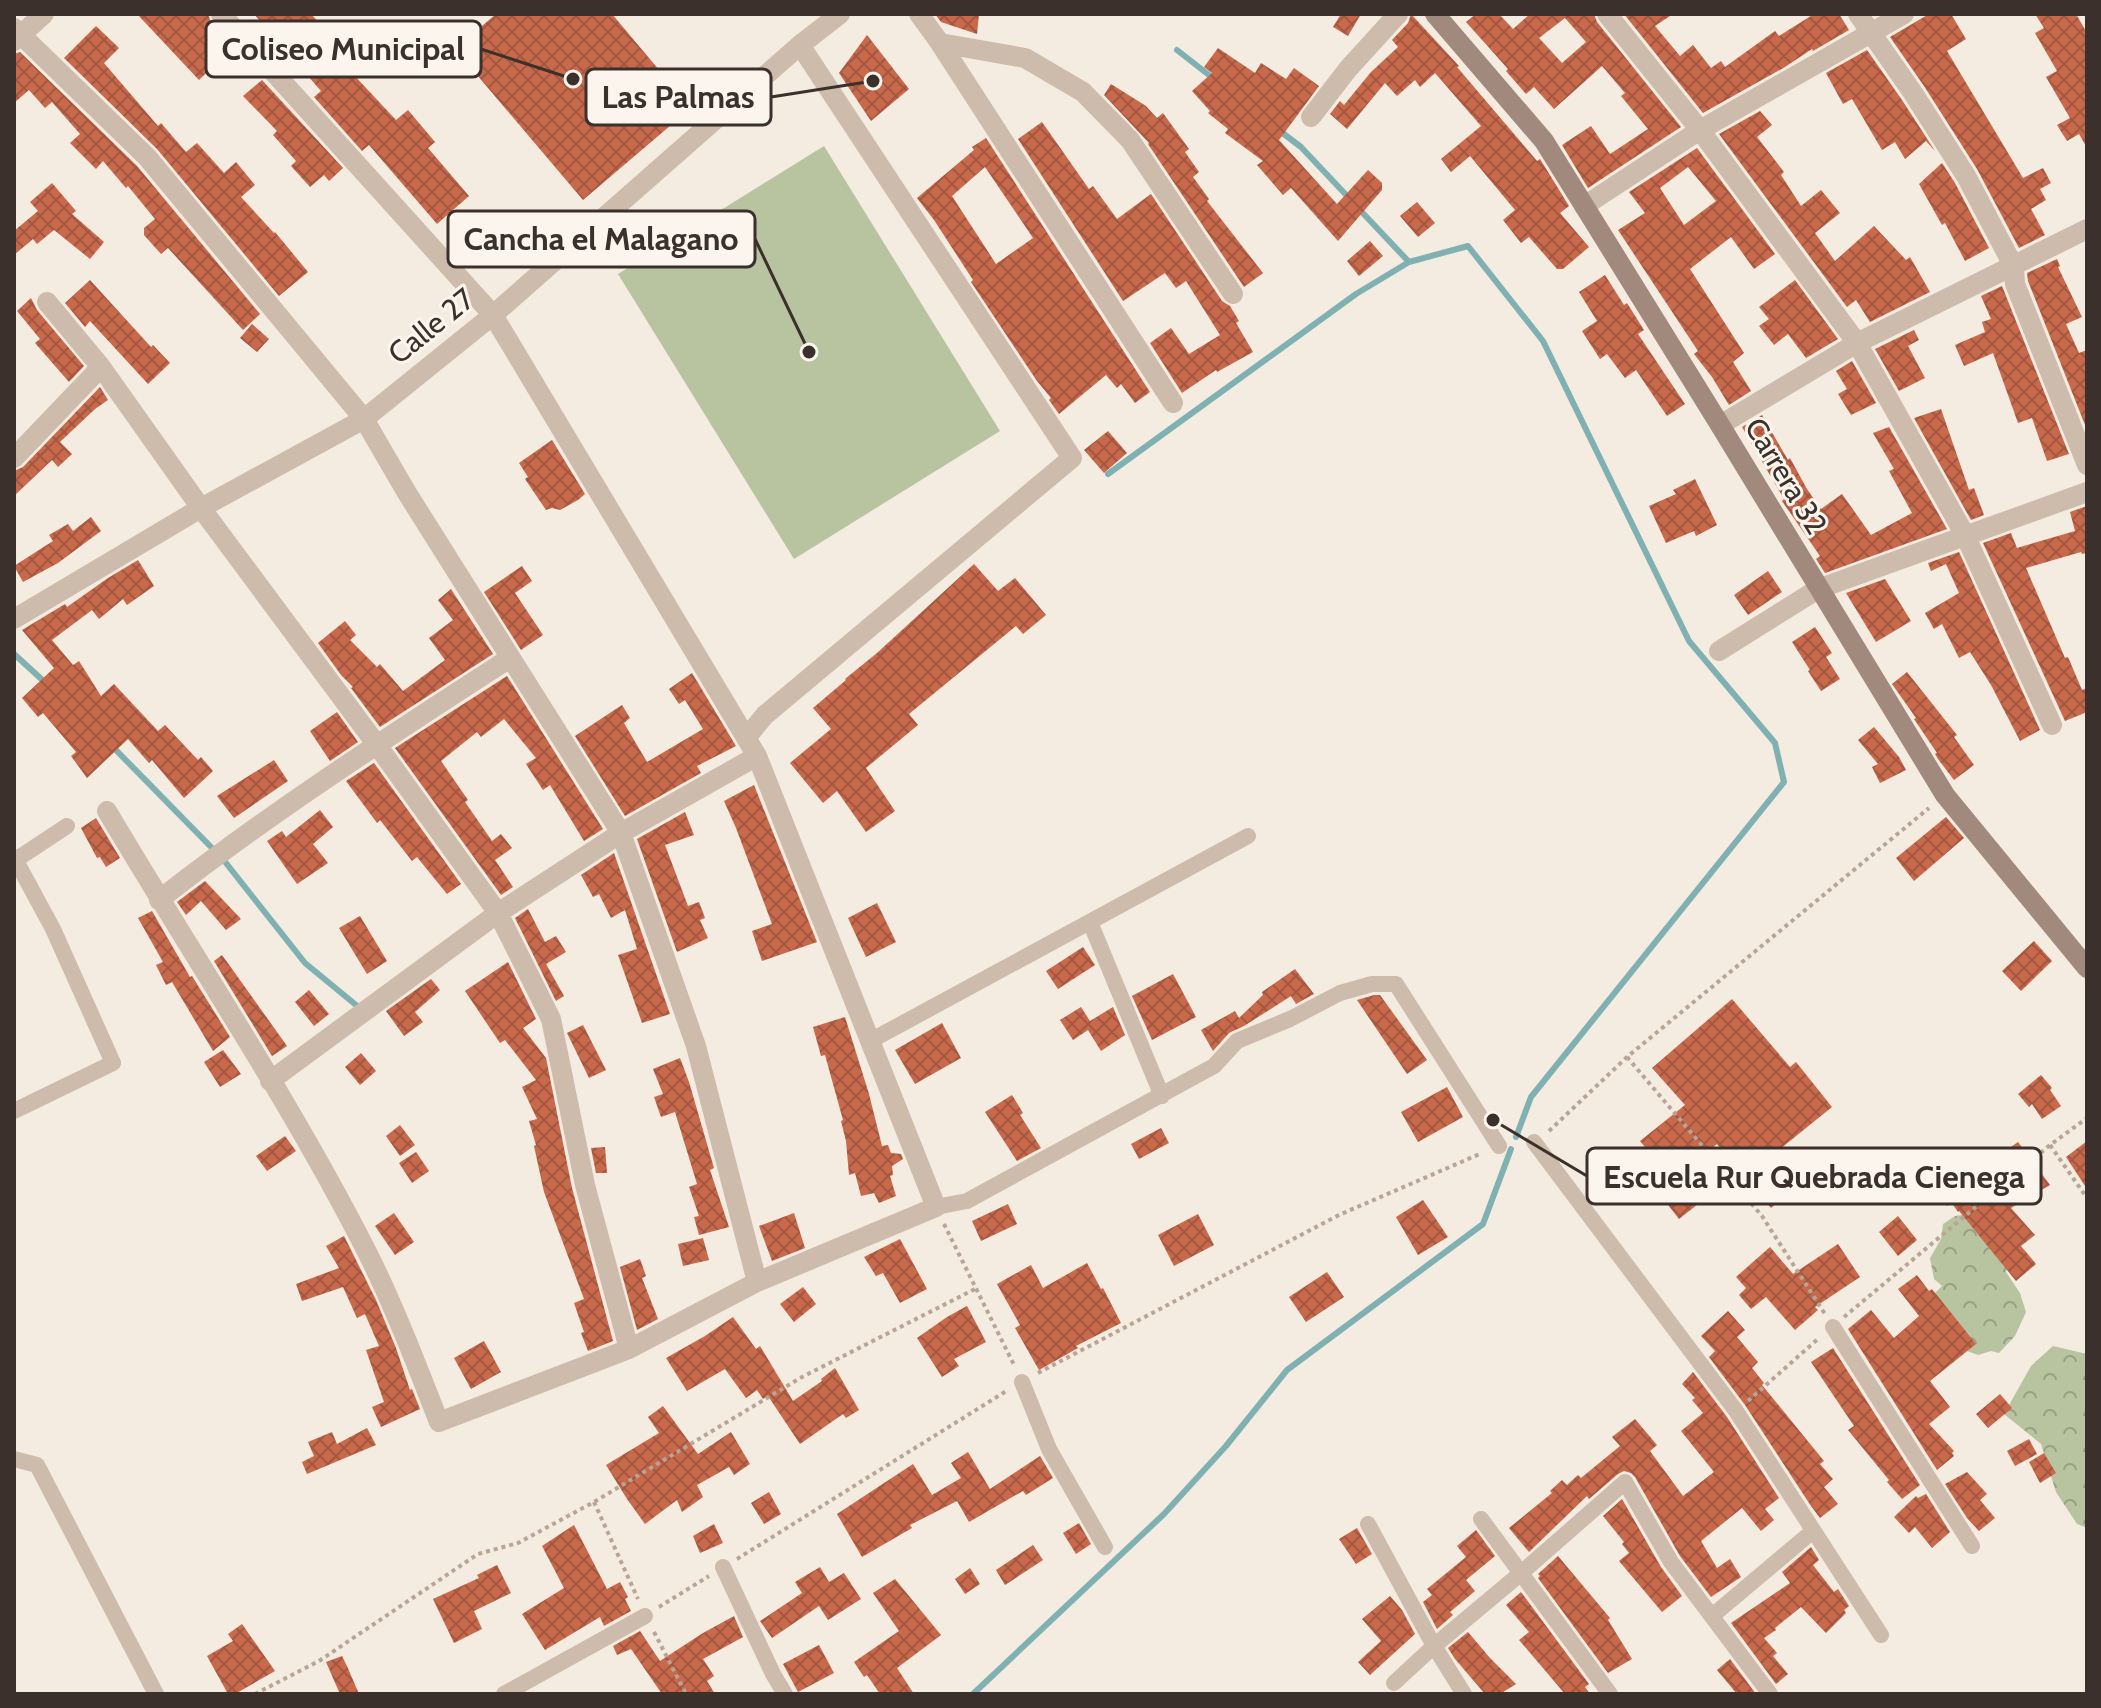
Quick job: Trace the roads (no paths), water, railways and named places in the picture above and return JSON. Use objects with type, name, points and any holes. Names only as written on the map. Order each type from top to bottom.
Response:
[{"type":"main road","name":"Carrera 32","points":[[1435,14],[1544,141],[1945,795],[2087,968]]},
{"type":"street","points":[[44,14],[16,35],[147,157],[364,419],[407,493],[621,833],[696,1046],[757,1282]]},
{"type":"street","points":[[221,14],[493,315],[757,756],[936,1207]]},
{"type":"street","name":"Calle 27","points":[[16,614],[364,419],[493,315],[800,45],[840,14]]},
{"type":"street","points":[[919,14],[1173,403]]},
{"type":"street","points":[[1311,117],[1348,69],[1398,14]]},
{"type":"street","points":[[1607,14],[1700,130],[1857,343],[1965,535],[2052,725]]},
{"type":"street","points":[[1858,14],[1966,176],[2014,267],[2015,284],[2087,465]]},
{"type":"street","points":[[1584,206],[1700,130],[1904,14]]},
{"type":"street","points":[[940,43],[1025,58],[1083,92],[1130,140],[1233,294]]},
{"type":"street","points":[[746,738],[765,715],[1072,458],[800,45]]},
{"type":"street","points":[[1720,425],[1857,343],[2087,229]]},
{"type":"street","points":[[47,302],[101,367],[498,913],[551,1019],[585,1185],[629,1349]]},
{"type":"street","points":[[14,458],[101,367]]},
{"type":"street","points":[[1719,651],[1818,589],[2087,492]]},
{"type":"street","points":[[159,900],[211,859],[510,658]]},
{"type":"street","points":[[270,1081],[498,913],[621,833],[757,756]]},
{"type":"street","points":[[107,811],[321,1167],[369,1256],[439,1422],[629,1349],[757,1282],[936,1207],[967,1201],[1214,1066],[1237,1041],[1290,1019],[1340,993],[1372,984],[1396,984],[1499,1146]]},
{"type":"street","points":[[14,1111],[113,1063],[53,929],[15,859],[67,826]]},
{"type":"street","points":[[870,1041],[1248,836]]},
{"type":"street","points":[[1090,922],[1162,1096]]},
{"type":"street","points":[[1534,1142],[1736,1411],[1881,1635]]},
{"type":"street","points":[[1833,1327],[1972,1546]]},
{"type":"street","points":[[1022,1382],[1049,1449],[1105,1547]]},
{"type":"street","points":[[14,1459],[37,1465],[156,1694]]},
{"type":"street","points":[[1394,1683],[1625,1482],[1671,1562],[1770,1694]]},
{"type":"street","points":[[1481,1519],[1610,1694]]},
{"type":"street","points":[[1368,1524],[1434,1646],[1464,1694]]},
{"type":"street","points":[[1712,1616],[1813,1531]]},
{"type":"street","points":[[723,1567],[785,1694]]},
{"type":"street","points":[[504,1694],[645,1616]]},
{"type":"waterway","points":[[1177,50],[1214,79]]},
{"type":"waterway","points":[[1280,131],[1301,147],[1349,198]]},
{"type":"waterway","points":[[1359,209],[1409,262]]},
{"type":"waterway","points":[[1108,474],[1356,294],[1409,262],[1468,246],[1543,341],[1689,641],[1775,743],[1784,782],[1531,1097],[1516,1137]]},
{"type":"waterway","points":[[14,654],[48,685]]},
{"type":"waterway","points":[[111,745],[212,848]]},
{"type":"waterway","points":[[222,858],[305,963],[356,1005]]},
{"type":"waterway","points":[[973,1694],[1164,1514],[1226,1446],[1287,1370],[1483,1224],[1511,1149]]},
{"type":"place","name":"Coliseo Municipal","points":[[573,79]]},
{"type":"place","name":"Las Palmas","points":[[873,81]]},
{"type":"place","name":"Cancha el Malagano","points":[[809,352]]},
{"type":"place","name":"Escuela Rur Quebrada Cienega","points":[[1493,1120]]}]
